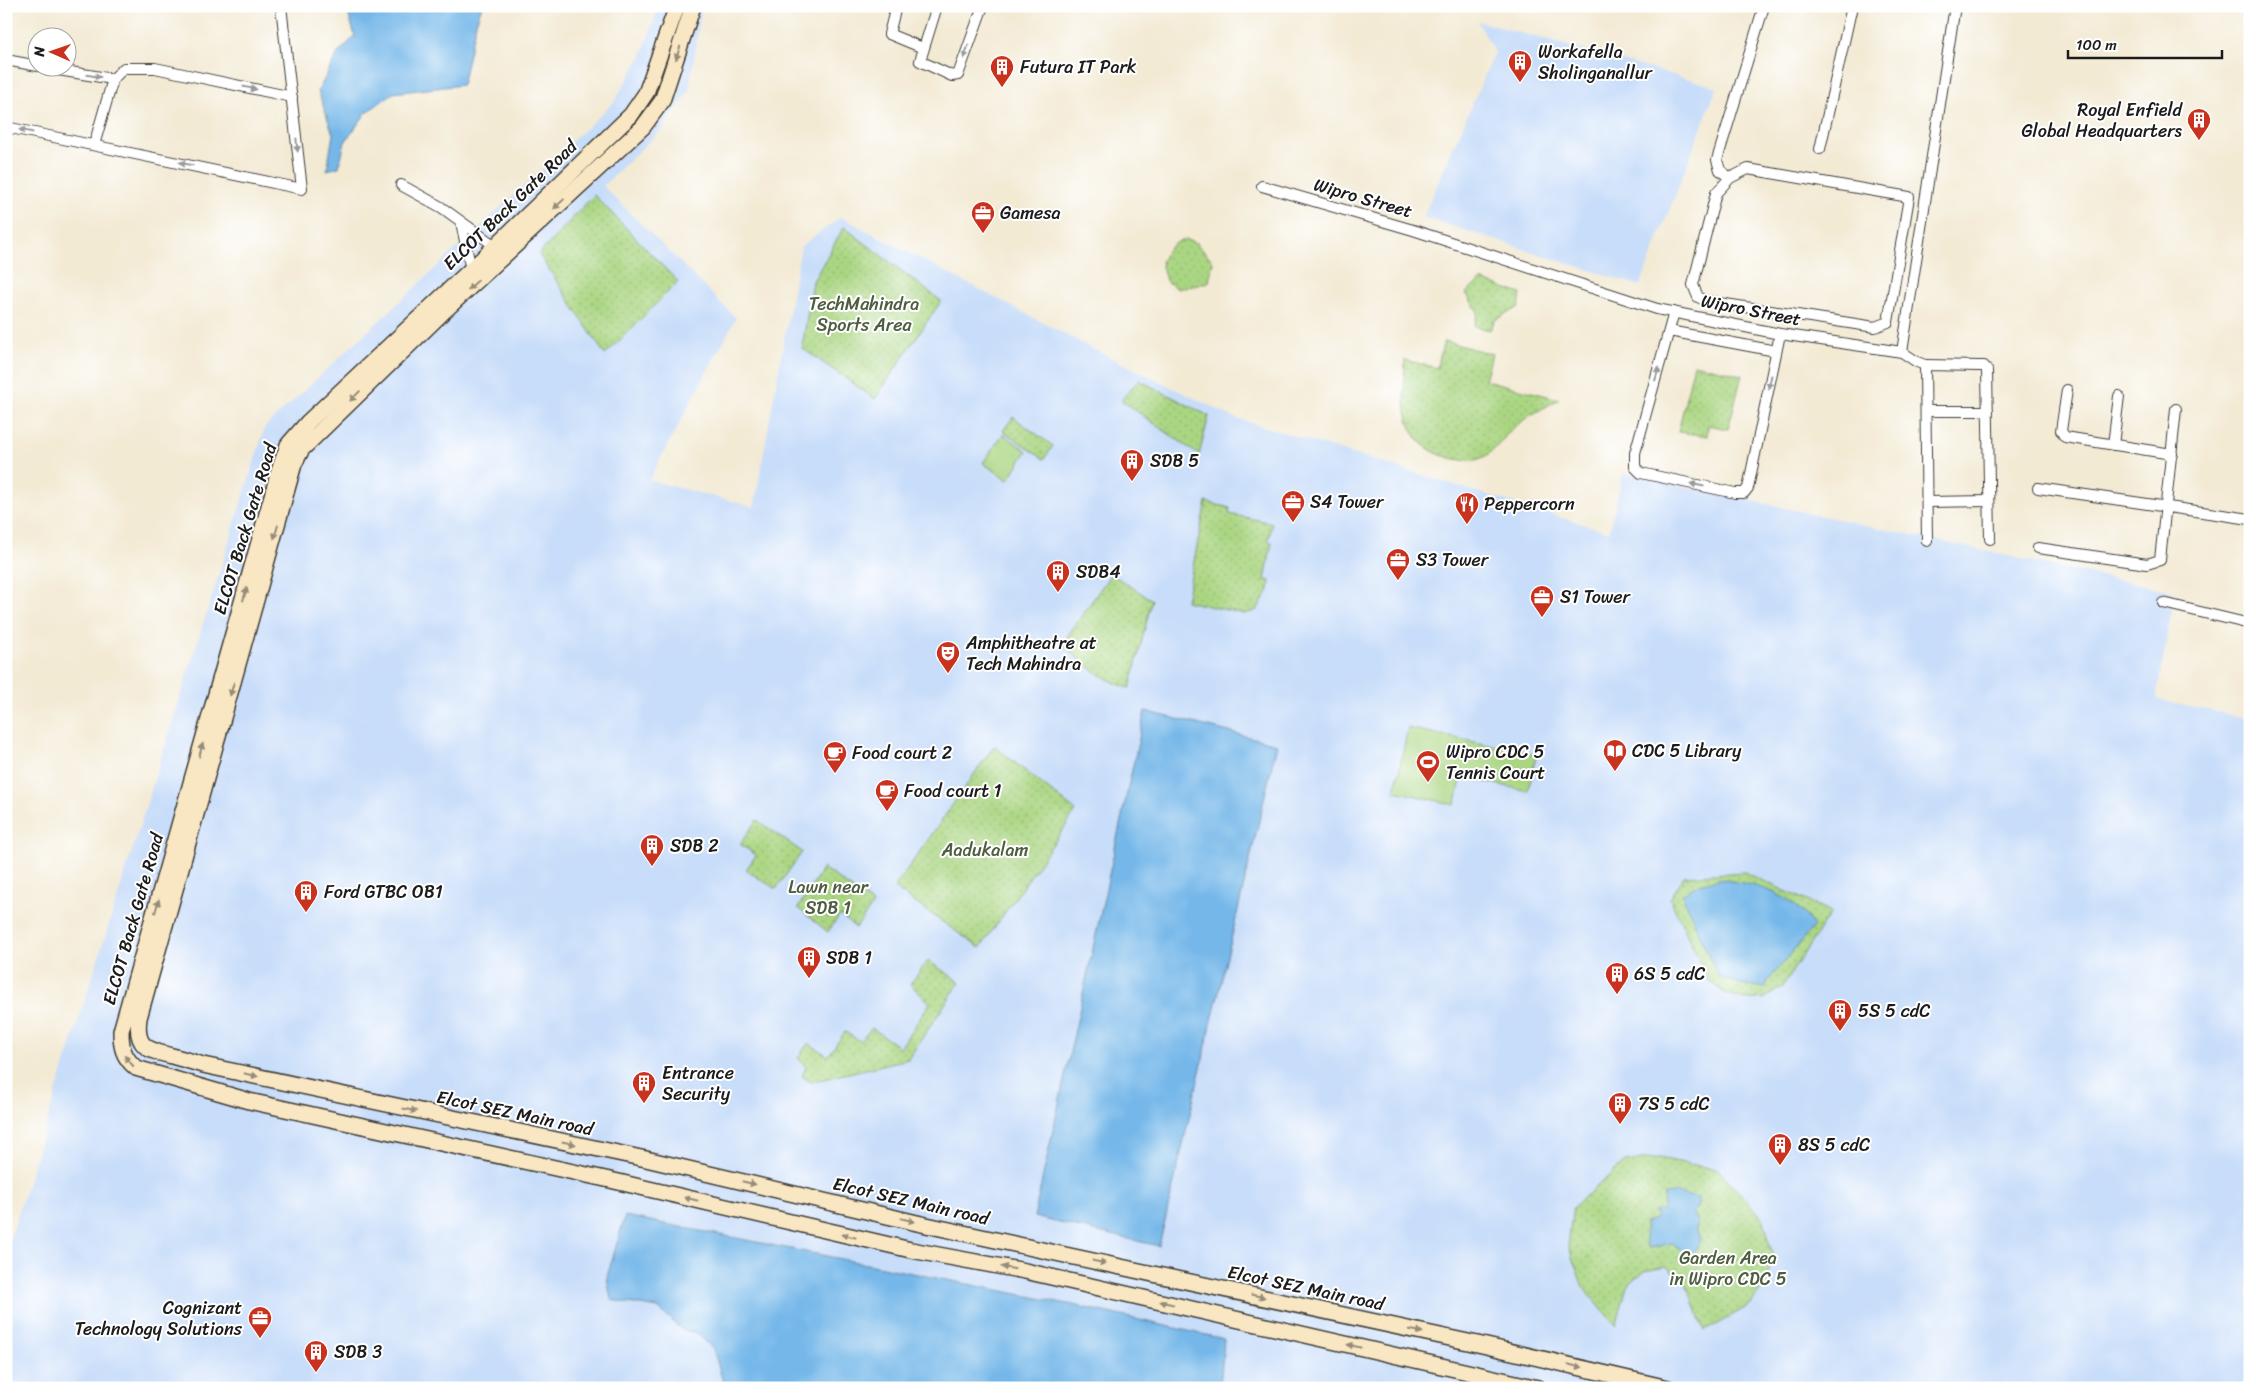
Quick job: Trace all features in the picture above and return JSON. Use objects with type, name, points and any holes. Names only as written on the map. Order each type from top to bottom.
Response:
[{"type":"street","points":[[6,127],[302,189],[281,6]]},
{"type":"street","name":"ELCOT Back Gate Road","points":[[203,1065],[150,1051],[141,1042],[137,1031],[279,494],[288,445],[308,422],[471,270],[631,115],[646,93],[677,6]]},
{"type":"street","name":"ELCOT Back Gate Road","points":[[174,1078],[136,1068],[128,1062],[121,1045],[121,1030],[279,494],[302,449],[441,314],[643,127],[662,101],[693,6]]},
{"type":"street","points":[[896,6],[889,34],[924,48]]},
{"type":"street","points":[[937,6],[920,61],[952,76],[956,76],[983,6]]},
{"type":"street","points":[[1730,178],[1720,170],[1717,160],[1764,6]]},
{"type":"street","points":[[1820,149],[1852,6]]},
{"type":"street","points":[[1955,6],[1902,352],[1917,362],[1926,365],[1984,366],[1987,370],[1990,539]]},
{"type":"street","points":[[6,60],[28,64]]},
{"type":"street","points":[[94,145],[113,79],[124,68],[140,66],[292,97]]},
{"type":"street","points":[[78,73],[113,79]]},
{"type":"street","points":[[1910,197],[1888,322],[1875,328],[1706,300],[1698,297],[1693,285],[1695,272],[1716,193],[1730,178],[1748,169],[1925,199]]},
{"type":"street","points":[[569,174],[578,187]]},
{"type":"street","points":[[401,185],[441,207],[495,246]]},
{"type":"street","name":"Wipro Street","points":[[1262,186],[1413,230],[1674,312],[1780,334],[1902,352]]},
{"type":"street","points":[[461,222],[471,270]]},
{"type":"street","points":[[1674,312],[1635,454],[1635,467],[1641,473],[1735,493],[1744,492],[1748,488],[1780,334]]},
{"type":"street","points":[[1669,330],[1776,351]]},
{"type":"street","points":[[1926,365],[1928,541]]},
{"type":"street","points":[[2067,390],[2061,431],[2063,435],[2068,438],[2172,454]]},
{"type":"street","points":[[2113,445],[2119,396]]},
{"type":"street","points":[[2038,548],[2153,563],[2160,560],[2176,409]]},
{"type":"street","points":[[1926,411],[1988,411]]},
{"type":"street","points":[[2038,488],[2166,505],[2250,520]]},
{"type":"street","points":[[1927,502],[1989,501]]},
{"type":"street","points":[[2162,603],[2250,624]]},
{"type":"street","points":[[178,1058],[174,1078],[249,1101],[610,1180],[911,1250],[1025,1271],[1538,1388]]},
{"type":"street","name":"Elcot SEZ Main road","points":[[203,1065],[646,1159],[917,1223],[1666,1387]]},
{"type":"street","points":[[1214,1314],[1218,1288]]},
{"type":"shaded area","points":[[659,6],[702,6],[689,91],[663,128],[603,186],[736,318],[649,480],[754,507],[801,246],[841,217],[1093,349],[1235,418],[1609,532],[1623,473],[2175,592],[2156,699],[2250,719],[2250,1388],[16,1388],[6,1380],[6,1252],[265,427],[614,102],[642,55]]},
{"type":"shaded area","points":[[1477,21],[1717,87],[1640,286],[1423,217],[1495,52]]},
{"type":"green space","points":[[594,195],[678,282],[605,355],[539,254]]},
{"type":"green space","name":"TechMahindra Sports Area","points":[[844,227],[941,301],[875,399],[802,348],[813,281]]},
{"type":"green space","points":[[1186,240],[1196,243],[1213,261],[1209,282],[1178,289],[1166,281],[1161,262],[1170,247]]},
{"type":"green space","points":[[1481,280],[1521,294],[1519,307],[1495,320],[1490,330],[1474,326],[1478,312],[1466,293]]},
{"type":"green space","points":[[1444,341],[1492,354],[1485,380],[1559,399],[1522,421],[1483,458],[1465,460],[1451,458],[1434,452],[1422,444],[1408,420],[1404,391],[1405,360],[1437,368]]},
{"type":"green space","points":[[1694,364],[1742,375],[1728,429],[1708,425],[1707,436],[1678,432]]},
{"type":"green space","points":[[1139,380],[1209,416],[1199,455],[1121,400]]},
{"type":"green space","points":[[1013,417],[1053,446],[1044,459],[1003,431]]},
{"type":"green space","points":[[1003,434],[1027,451],[1008,480],[983,463]]},
{"type":"green space","points":[[1206,502],[1230,508],[1229,514],[1272,523],[1268,541],[1272,542],[1265,580],[1270,581],[1269,590],[1257,610],[1245,614],[1186,601]]},
{"type":"green space","points":[[1111,574],[1152,600],[1130,688],[1103,676],[1085,664],[1062,644]]},
{"type":"green space","points":[[1408,728],[1536,755],[1528,791],[1462,777],[1455,805],[1395,791]]},
{"type":"green space","name":"Aadukalam","points":[[994,746],[1076,811],[980,948],[894,888]]},
{"type":"green space","points":[[757,820],[802,852],[776,889],[746,870],[756,855],[740,844]]},
{"type":"green space","name":"Lawn near SDB 1","points":[[823,868],[873,904],[856,928],[840,915],[828,932],[798,908]]},
{"type":"green space","points":[[1744,872],[1831,912],[1782,987],[1765,998],[1745,1000],[1724,993],[1709,981],[1670,899],[1684,876]]},
{"type":"green space","points":[[928,961],[960,982],[908,1059],[811,1082],[802,1076],[806,1067],[798,1058],[808,1043],[828,1056],[845,1032],[860,1041],[872,1028],[900,1048],[930,1003],[910,984]]},
{"type":"green space","name":"Garden Area in Wipro CDC 5","points":[[1659,1158],[1719,1170],[1764,1220],[1773,1256],[1766,1282],[1750,1305],[1705,1331],[1686,1283],[1666,1266],[1645,1270],[1627,1286],[1616,1326],[1583,1287],[1568,1246],[1573,1207],[1625,1162]],"holes":[[[1699,1203],[1693,1214],[1695,1228],[1688,1256],[1673,1242],[1650,1248],[1646,1245],[1645,1223],[1656,1218],[1662,1210]]]},
{"type":"water","points":[[346,6],[482,6],[476,23],[462,85],[393,93],[366,113],[345,142],[339,167],[327,170],[333,134],[318,91],[338,53],[355,36]]},
{"type":"water","points":[[1145,711],[1277,744],[1159,1246],[1034,1217]]},
{"type":"water","points":[[1720,879],[1748,884],[1773,892],[1794,905],[1814,926],[1768,981],[1765,988],[1741,984],[1718,977],[1682,894],[1699,884]]},
{"type":"water","points":[[1675,1193],[1697,1198],[1699,1202],[1693,1214],[1698,1221],[1695,1228],[1701,1239],[1692,1255],[1688,1256],[1673,1243],[1650,1248],[1646,1245],[1645,1223],[1656,1218],[1654,1211],[1662,1210],[1665,1194]]},
{"type":"water","points":[[625,1216],[1068,1304],[1224,1339],[1220,1388],[725,1388],[713,1349],[697,1333],[682,1330],[658,1308],[611,1300],[607,1277]]},
{"type":"place","name":"Workafella Sholinganallur","points":[[1520,83]]},
{"type":"place","name":"Futura IT Park","points":[[1002,88]]},
{"type":"place","name":"Royal Enfield Global Headquarters","points":[[2199,141]]},
{"type":"place","name":"Gamesa","points":[[983,234]]},
{"type":"place","name":"SDB 5","points":[[1132,482]]},
{"type":"place","name":"S4 Tower","points":[[1293,523]]},
{"type":"place","name":"Peppercorn","points":[[1467,525]]},
{"type":"place","name":"S3 Tower","points":[[1398,581]]},
{"type":"place","name":"SDB4","points":[[1058,593]]},
{"type":"place","name":"S1 Tower","points":[[1542,618]]},
{"type":"place","name":"Amphitheatre at Tech Mahindra","points":[[948,674]]},
{"type":"place","name":"CDC 5 Library","points":[[1615,772]]},
{"type":"place","name":"Food court 2","points":[[835,774]]},
{"type":"place","name":"Wipro CDC 5 Tennis Court","points":[[1428,783]]},
{"type":"place","name":"Food court 1","points":[[887,812]]},
{"type":"place","name":"SDB 2","points":[[652,867]]},
{"type":"place","name":"Ford GTBC OB1","points":[[306,913]]},
{"type":"place","name":"SDB 1","points":[[809,979]]},
{"type":"place","name":"6S 5 cdC","points":[[1617,995]]},
{"type":"place","name":"5S 5 cdC","points":[[1840,1032]]},
{"type":"place","name":"Entrance Security","points":[[644,1104]]},
{"type":"place","name":"7S 5 cdC","points":[[1620,1125]]},
{"type":"place","name":"8S 5 cdC","points":[[1780,1166]]},
{"type":"place","name":"Cognizant Technology Solutions","points":[[260,1339]]},
{"type":"place","name":"SDB 3","points":[[316,1373]]}]
